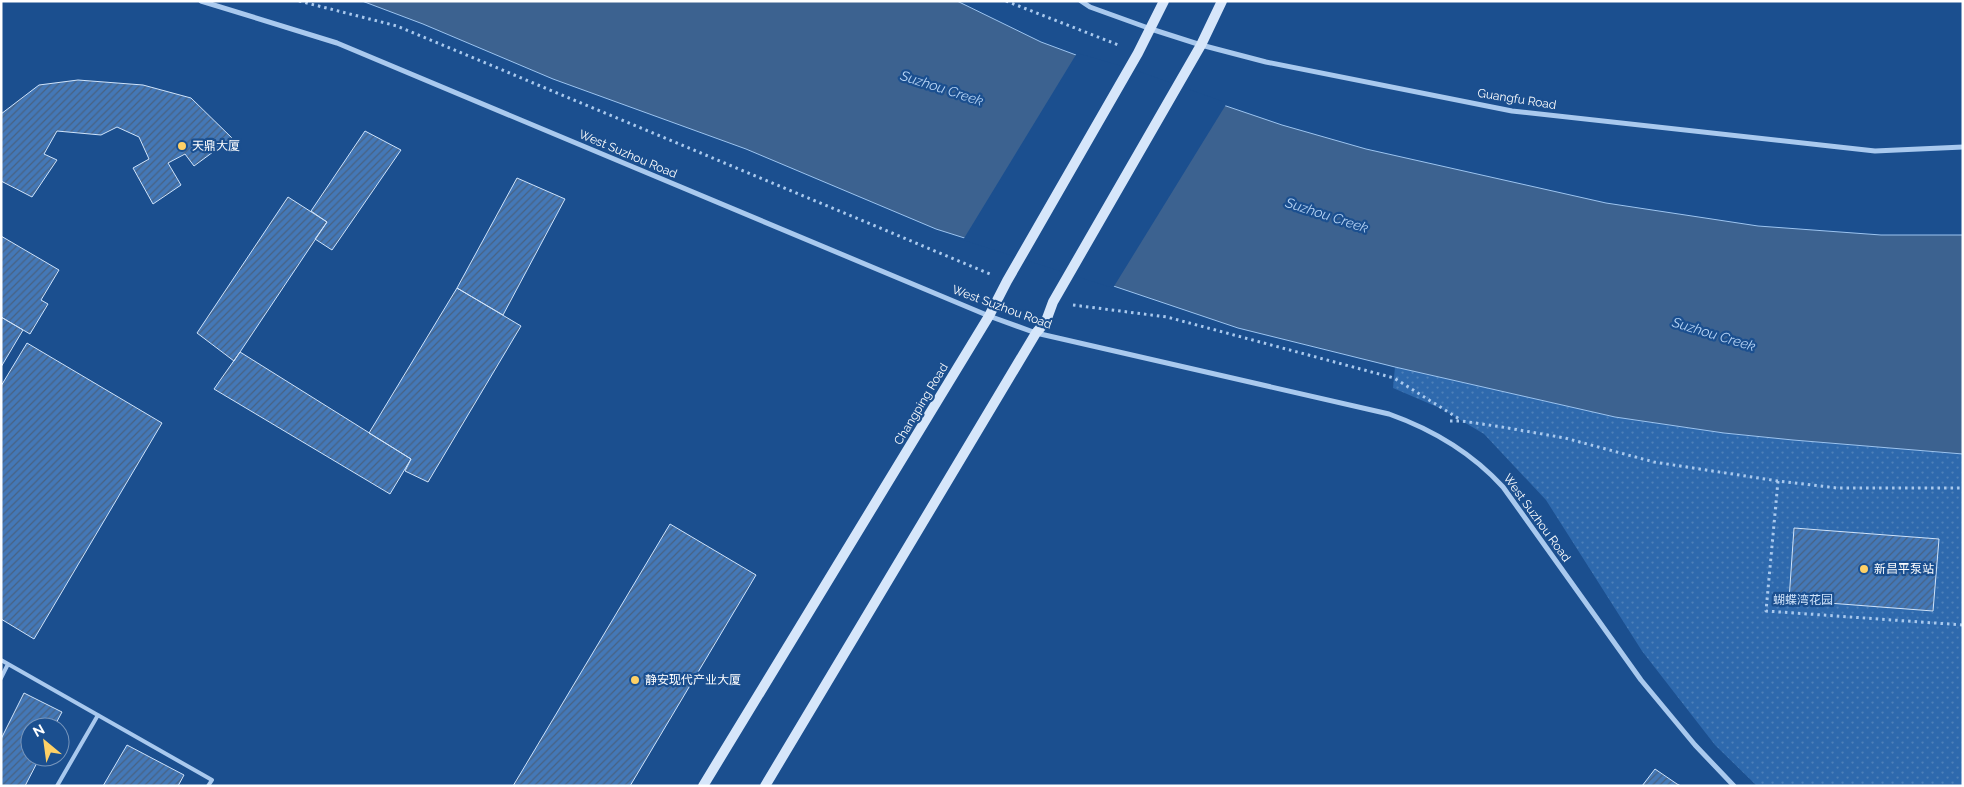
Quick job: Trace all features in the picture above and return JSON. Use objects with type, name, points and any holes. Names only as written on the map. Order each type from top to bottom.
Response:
[{"type":"main road","name":"Changping Road","points":[[703,786],[989,316],[1007,281],[1138,53],[1164,1]]},
{"type":"main road","points":[[765,786],[1036,333],[1046,321],[1053,302],[1186,68],[1201,45],[1222,1]]},
{"type":"street","name":"West Suzhou Road","points":[[201,1],[337,43],[989,316],[1036,333],[1389,414],[1429,430],[1462,449],[1503,487],[1641,680],[1695,745],[1734,786]]},
{"type":"street","name":"Guangfu Road","points":[[1081,1],[1090,6],[1201,45],[1266,62],[1512,111],[1875,151],[1963,147]]},
{"type":"lane","points":[[1,660],[212,780],[208,786]]},
{"type":"lane","points":[[1,678],[8,664]]},
{"type":"lane","points":[[57,786],[98,715]]},
{"type":"path","points":[[299,1],[397,26],[1007,281]]},
{"type":"path","points":[[1006,1],[1138,53]]},
{"type":"path","points":[[1053,302],[1166,317],[1394,378],[1462,421]]},
{"type":"path","points":[[1445,421],[1462,421],[1566,438],[1654,462],[1778,481],[1837,488],[1963,488]]},
{"type":"path","points":[[1778,481],[1766,611],[1963,625]]},
{"type":"green space","name":"蝴蝶湾花园","points":[[1395,367],[1615,417],[1724,433],[1963,454],[1963,786],[1757,786],[1715,745],[1642,651],[1546,500],[1484,434],[1442,409],[1393,388]]},
{"type":"water","name":"Suzhou Creek","points":[[362,1],[957,1],[1041,42],[1076,55],[1282,125],[1366,149],[1606,203],[1758,226],[1881,235],[1963,235],[1963,454],[1724,433],[1615,417],[1395,367],[1238,328],[1069,271],[936,229],[746,149],[553,79],[423,24]]},
{"type":"pier","points":[[1077,53],[1135,70],[1227,103],[1113,288],[963,240]]},
{"type":"building","name":"天鼎大厦","points":[[78,80],[143,85],[191,98],[232,138],[194,166],[185,154],[168,163],[181,185],[153,204],[133,168],[149,159],[139,137],[117,127],[101,135],[57,131],[44,154],[57,160],[32,197],[1,181],[1,114],[39,85]]},
{"type":"building","points":[[365,131],[401,150],[332,250],[315,239],[327,222],[311,211]]},
{"type":"building","points":[[517,178],[565,199],[503,315],[457,288]]},
{"type":"building","points":[[288,197],[327,222],[234,361],[197,333]]},
{"type":"building","points":[[1,236],[59,270],[41,300],[48,304],[30,334],[1,317]]},
{"type":"building","points":[[457,288],[521,326],[428,482],[405,471],[411,459],[369,433]]},
{"type":"building","points":[[1,317],[23,330],[1,367]]},
{"type":"building","points":[[27,343],[162,423],[34,639],[1,619],[1,386]]},
{"type":"building","points":[[240,352],[411,459],[390,494],[214,389]]},
{"type":"building","name":"静安现代产业大厦","points":[[670,524],[756,575],[630,786],[513,786]]},
{"type":"building","name":"新昌平泵站","points":[[1794,528],[1939,539],[1933,611],[1789,600]]},
{"type":"building","points":[[24,693],[62,712],[59,717],[20,717],[20,767],[35,767],[25,786],[1,786],[1,739]]},
{"type":"building","points":[[127,745],[184,775],[178,786],[103,786]]},
{"type":"building","points":[[1655,769],[1677,784],[1681,786],[1642,786]]},
{"type":"place","name":"天鼎大厦","points":[[182,146]]},
{"type":"place","name":"新昌平泵站","points":[[1864,569]]},
{"type":"place","name":"静安现代产业大厦","points":[[635,680]]}]
